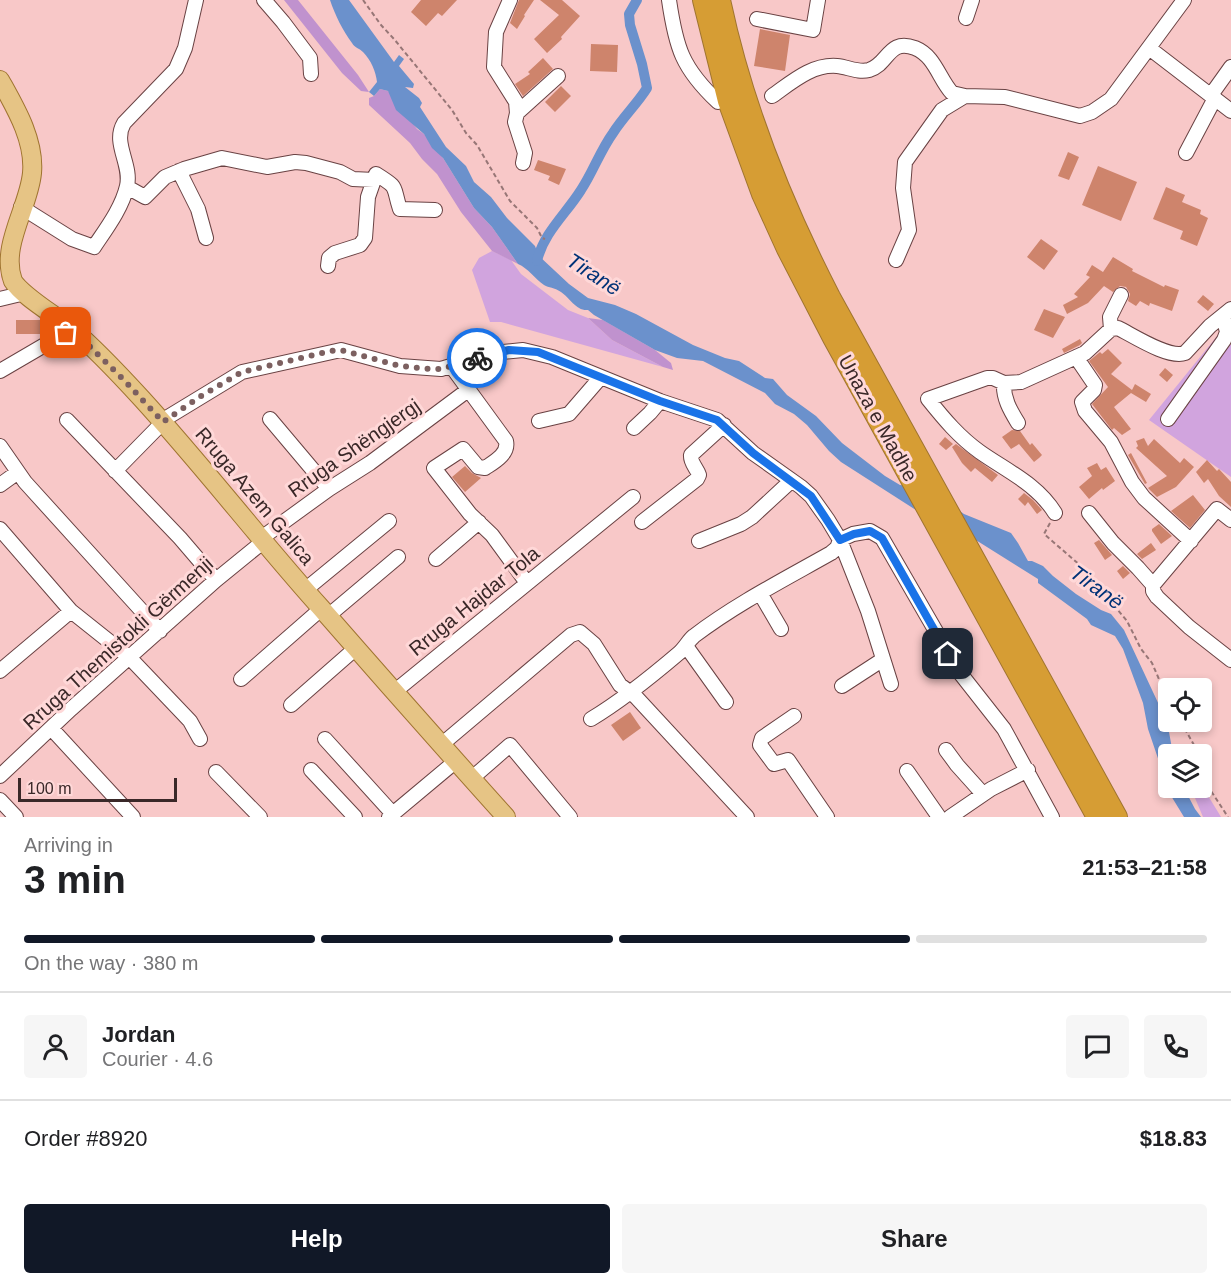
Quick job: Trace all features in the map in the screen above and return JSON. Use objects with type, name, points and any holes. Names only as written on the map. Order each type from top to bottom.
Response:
[{"type":"highway","points":[[694,0],[701,33],[733,143],[743,166],[769,188],[775,162],[757,110],[729,0]]},
{"type":"highway","name":"Unaza e Madhe","points":[[703,0],[728,100],[769,188],[817,308],[916,470],[994,591],[1118,817]]},
{"type":"highway","name":"Unaza e Madhe","points":[[720,0],[769,188]]},
{"type":"highway","name":"Unaza e Madhe","points":[[916,470],[965,576],[1097,817]]},
{"type":"main road","name":"Rruga Azem Galica","points":[[0,80],[22,124],[31,153],[32,174],[10,241],[8,260],[14,282],[72,329],[163,422],[305,590],[502,816]]},
{"type":"street","points":[[21,207],[72,239],[94,247],[120,205],[127,187],[128,170],[120,144],[120,129],[176,69],[184,48],[196,0]]},
{"type":"street","points":[[264,0],[310,58],[311,74]]},
{"type":"street","points":[[510,0],[496,33],[493,58],[496,72],[516,102],[517,113],[514,122],[525,153],[523,163]]},
{"type":"street","points":[[669,0],[675,34],[687,66],[699,84],[718,102]]},
{"type":"street","points":[[758,19],[813,30],[818,0]]},
{"type":"street","points":[[966,18],[972,0]]},
{"type":"street","points":[[772,96],[815,68],[838,66],[866,70],[873,68],[896,47],[905,46],[917,49],[927,56],[952,93],[965,96],[1005,97],[1080,116],[1092,112],[1111,99],[1184,0]]},
{"type":"street","points":[[1149,48],[1231,111]]},
{"type":"street","points":[[1186,153],[1213,96],[1231,67]]},
{"type":"street","points":[[517,113],[558,76]]},
{"type":"street","points":[[896,260],[909,230],[903,188],[905,162],[942,110],[965,96]]},
{"type":"street","points":[[127,187],[145,197],[165,177],[222,158],[267,167],[306,162],[340,172],[352,179],[374,180]]},
{"type":"street","points":[[180,171],[198,209],[207,238]]},
{"type":"street","points":[[328,266],[329,258],[335,253],[360,245],[365,238],[368,197],[376,174],[394,186],[400,209],[435,210]]},
{"type":"street","points":[[0,299],[25,293]]},
{"type":"street","points":[[1111,329],[1110,317],[1121,296]]},
{"type":"street","points":[[1055,513],[1026,482],[956,433],[928,399],[987,378],[1004,383],[1021,382],[1091,349],[1111,329],[1118,328],[1163,351],[1181,355],[1210,326],[1227,313]]},
{"type":"street","points":[[1168,419],[1224,340],[1227,332],[1227,313]]},
{"type":"street","points":[[0,371],[72,329]]},
{"type":"street","points":[[115,471],[163,422],[242,372],[341,350],[410,367],[441,369],[509,350],[523,350],[552,357],[724,425],[753,453],[811,496],[840,540],[868,611],[891,684]]},
{"type":"street","points":[[1076,357],[1095,385],[1094,390],[1082,402],[1085,411],[1111,442],[1132,482],[1144,498],[1191,541]]},
{"type":"street","points":[[452,366],[506,441],[507,449],[485,468],[478,467],[463,449],[434,468],[470,514],[492,535],[527,583]]},
{"type":"street","points":[[539,421],[569,414],[601,377]]},
{"type":"street","points":[[1004,383],[1003,392],[1006,402],[1018,423]]},
{"type":"street","name":"Rruga Shëngjergj","points":[[263,539],[286,519],[370,463],[468,390]]},
{"type":"street","points":[[634,428],[660,401]]},
{"type":"street","points":[[270,419],[329,489]]},
{"type":"street","points":[[67,420],[180,538],[216,580]]},
{"type":"street","points":[[642,522],[697,479],[699,475],[692,462],[692,455],[724,425]]},
{"type":"street","points":[[0,446],[18,472],[160,631]]},
{"type":"street","points":[[0,485],[18,472]]},
{"type":"street","points":[[699,541],[741,524],[752,517],[791,481]]},
{"type":"street","name":"Rruga Hajdar Tola","points":[[394,692],[633,497]]},
{"type":"street","points":[[1231,520],[1217,509],[1153,585],[1153,591],[1175,614],[1231,660]]},
{"type":"street","points":[[1089,513],[1113,543],[1153,585]]},
{"type":"street","name":"Rruga Azem Galica","points":[[305,590],[389,521]]},
{"type":"street","points":[[436,560],[479,522]]},
{"type":"street","points":[[0,529],[71,611],[130,658],[190,721],[200,739]]},
{"type":"street","points":[[591,719],[663,666],[694,636],[760,593],[831,552],[837,548],[840,540],[870,531],[882,538],[960,673],[1004,729],[1052,817]]},
{"type":"street","name":"Rruga Themistokli Gërmenji","points":[[0,776],[263,539]]},
{"type":"street","points":[[242,679],[398,557]]},
{"type":"street","points":[[760,593],[782,629]]},
{"type":"street","points":[[0,671],[71,611]]},
{"type":"street","points":[[441,745],[576,633],[584,634],[594,644],[620,685],[636,697],[747,817]]},
{"type":"street","points":[[686,646],[726,702]]},
{"type":"street","points":[[291,705],[356,648]]},
{"type":"street","points":[[842,686],[882,660]]},
{"type":"street","points":[[794,716],[762,738],[760,745],[774,764],[788,760],[827,817]]},
{"type":"street","points":[[51,728],[133,817]]},
{"type":"street","points":[[325,739],[391,815],[456,761]]},
{"type":"street","points":[[471,779],[510,745],[570,817]]},
{"type":"street","points":[[946,750],[983,794]]},
{"type":"street","points":[[311,770],[355,817]]},
{"type":"street","points":[[950,817],[983,794],[1028,770]]},
{"type":"street","points":[[907,771],[939,817]]},
{"type":"street","points":[[216,772],[260,817]]},
{"type":"street","points":[[0,800],[16,817]]},
{"type":"path","points":[[363,0],[477,144],[510,201],[545,239]]},
{"type":"path","points":[[1044,534],[1081,566],[1127,621],[1158,678]]},
{"type":"path","points":[[1212,793],[1228,817]]},
{"type":"shaded area","points":[[284,0],[298,0],[369,92],[361,91],[342,73]]},
{"type":"shaded area","points":[[380,89],[388,91],[443,158],[474,208],[492,227],[518,264],[492,251],[461,212],[437,174],[410,143],[369,105],[369,98]]},
{"type":"shaded area","points":[[492,251],[511,260],[521,274],[568,310],[588,318],[612,340],[663,367],[501,322],[490,322],[472,270],[479,258]]},
{"type":"shaded area","points":[[588,318],[603,320],[655,350],[671,363],[673,370],[612,340]]},
{"type":"shaded area","points":[[1218,335],[1231,345],[1231,477],[1149,420]]},
{"type":"shaded area","points":[[1195,798],[1209,798],[1221,817],[1203,817]]},
{"type":"water","points":[[330,0],[349,0],[394,62],[399,55],[404,59],[399,66],[414,84],[413,88],[405,87],[419,98],[422,103],[420,107],[446,147],[466,166],[474,182],[491,197],[507,218],[535,246],[539,256],[569,284],[588,298],[615,305],[636,314],[693,345],[739,361],[765,378],[773,379],[787,395],[816,416],[842,443],[885,476],[900,485],[927,488],[964,514],[1011,533],[1028,561],[1043,566],[1076,594],[1111,614],[1124,630],[1158,703],[1158,732],[1169,732],[1171,744],[1158,744],[1158,758],[1148,729],[1143,703],[1123,649],[1115,636],[1091,625],[1087,619],[1038,583],[1038,579],[979,542],[921,510],[919,512],[841,462],[807,425],[794,414],[775,404],[765,393],[703,361],[677,358],[655,350],[588,310],[573,304],[561,292],[541,283],[518,264],[492,227],[474,208],[443,158],[432,148],[424,134],[396,110],[388,91],[380,89],[374,96],[369,92],[377,82],[373,66],[366,55],[354,46]]},
{"type":"water","points":[[1172,798],[1189,798],[1201,817],[1184,817]]},
{"type":"building","points":[[421,0],[457,0],[442,16],[438,13],[426,26],[411,12]]},
{"type":"building","points":[[519,0],[534,0],[517,29],[510,23]]},
{"type":"building","points":[[540,0],[562,0],[580,16],[561,37],[562,39],[547,53],[534,39],[559,15]]},
{"type":"building","points":[[760,29],[790,35],[785,71],[754,66]]},
{"type":"building","points":[[591,44],[618,45],[617,72],[590,71]]},
{"type":"building","points":[[543,58],[553,69],[523,96],[515,84],[530,74],[528,72]]},
{"type":"building","points":[[561,86],[571,96],[555,112],[545,102]]},
{"type":"building","points":[[1068,152],[1079,157],[1069,180],[1058,176]]},
{"type":"building","points":[[538,160],[566,169],[559,185],[548,180],[550,176],[534,170]]},
{"type":"building","points":[[1098,166],[1137,182],[1121,221],[1082,205]]},
{"type":"building","points":[[1166,187],[1185,195],[1182,202],[1201,210],[1200,214],[1208,218],[1197,246],[1180,239],[1183,231],[1153,219]]},
{"type":"building","points":[[1041,239],[1058,251],[1044,270],[1027,257]]},
{"type":"building","points":[[1113,257],[1133,269],[1132,271],[1164,287],[1165,285],[1179,290],[1172,311],[1150,303],[1149,306],[1140,301],[1136,306],[1128,301],[1130,294],[1126,287],[1120,286],[1113,292],[1104,286],[1088,303],[1067,314],[1063,305],[1078,297],[1074,294],[1090,277],[1086,275],[1092,265],[1103,272]]},
{"type":"building","points":[[1203,295],[1214,304],[1208,311],[1197,302]]},
{"type":"building","points":[[1044,309],[1065,317],[1053,338],[1034,330]]},
{"type":"building","points":[[16,320],[41,320],[41,334],[16,334]]},
{"type":"building","points":[[1080,339],[1082,343],[1080,345],[1064,353],[1062,349]]},
{"type":"building","points":[[1108,349],[1122,363],[1111,374],[1132,390],[1135,384],[1151,394],[1146,402],[1131,393],[1114,407],[1131,429],[1122,435],[1114,428],[1112,430],[1092,404],[1108,387],[1089,361]]},
{"type":"building","points":[[1165,368],[1173,375],[1167,382],[1159,375]]},
{"type":"building","points":[[1012,430],[1020,431],[1030,445],[1032,443],[1042,455],[1034,462],[1019,444],[1011,449],[1002,437]]},
{"type":"building","points":[[945,437],[953,444],[946,450],[939,444]]},
{"type":"building","points":[[1144,438],[1148,446],[1154,439],[1180,463],[1184,458],[1194,467],[1176,487],[1157,497],[1148,488],[1167,476],[1136,448],[1138,446],[1136,441]]},
{"type":"building","points":[[956,444],[998,475],[992,482],[975,468],[971,472],[962,463],[952,447]]},
{"type":"building","points":[[1131,453],[1147,483],[1145,484],[1128,455]]},
{"type":"building","points":[[1207,460],[1231,482],[1231,507],[1219,496],[1208,479],[1204,483],[1196,472]]},
{"type":"building","points":[[1097,463],[1101,470],[1106,467],[1115,481],[1089,499],[1079,487],[1092,476],[1087,468]]},
{"type":"building","points":[[465,466],[481,478],[465,492],[452,477]]},
{"type":"building","points":[[1024,493],[1042,510],[1037,514],[1028,502],[1025,506],[1018,499]]},
{"type":"building","points":[[1193,495],[1205,510],[1190,528],[1171,511]]},
{"type":"building","points":[[1159,524],[1172,536],[1161,544],[1152,531]]},
{"type":"building","points":[[1099,540],[1112,555],[1105,560],[1094,543]]},
{"type":"building","points":[[1151,543],[1156,550],[1142,559],[1137,554]]},
{"type":"building","points":[[1123,566],[1130,573],[1123,579],[1117,571]]},
{"type":"building","points":[[630,712],[641,728],[623,741],[611,725]]},
{"type":"waterway","points":[[537,261],[545,241],[581,190],[608,140],[647,88],[630,25],[629,14],[637,0]]},
{"type":"way so far","points":[[66,333],[72,329],[100,355],[163,422],[242,372],[331,351],[341,350],[400,366],[430,369],[441,369],[477,358]]},
{"type":"route","points":[[477,358],[509,350],[538,352],[660,401],[717,420],[753,453],[811,496],[840,540],[870,531],[882,538],[948,654]]},
{"type":"water label","name":"Tiranë","points":[[594,274]]},
{"type":"water label","name":"Tiranë","points":[[1097,587]]}]
